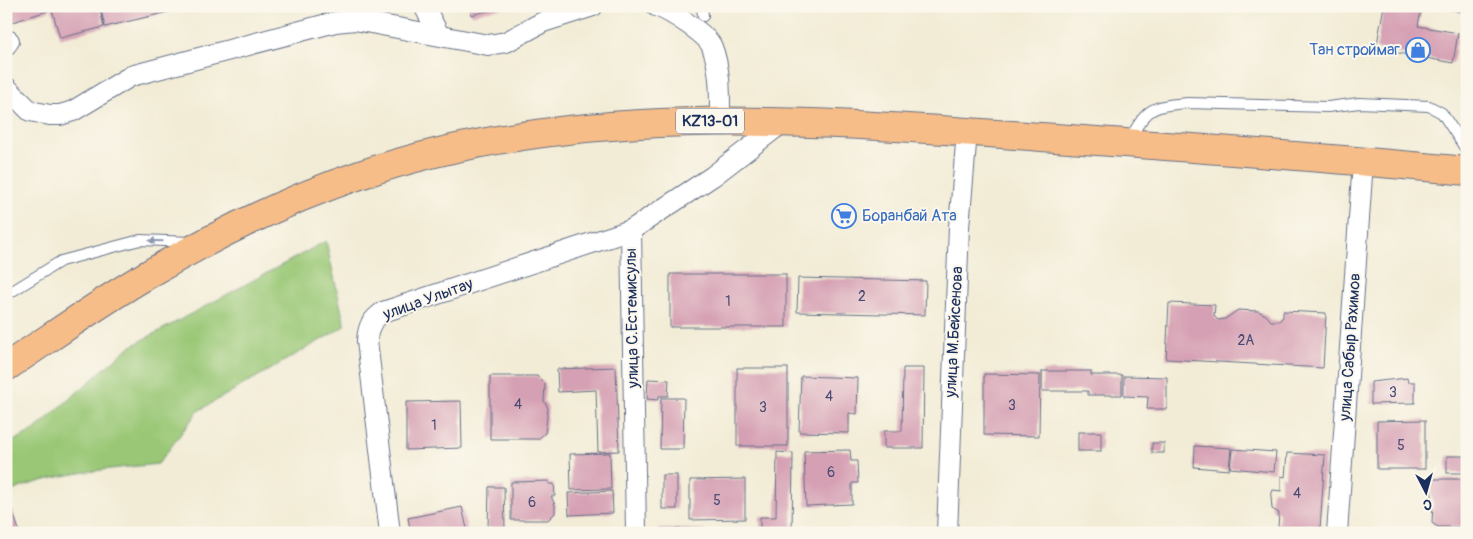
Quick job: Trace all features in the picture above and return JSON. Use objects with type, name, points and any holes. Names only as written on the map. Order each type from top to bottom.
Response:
[{"type":"highway","name":"KZ13-01","points":[[6,367],[144,277],[272,209],[361,174],[483,142],[622,124],[720,121],[783,122],[1127,143],[1363,161],[1467,172]]},
{"type":"street","points":[[424,6],[439,35]]},
{"type":"street","points":[[6,87],[30,111],[60,115],[73,111],[132,76],[335,22],[355,20],[488,45],[506,42],[551,19],[593,6]]},
{"type":"street","points":[[656,6],[690,24],[701,18],[712,45],[720,87],[720,121]]},
{"type":"street","name":"улица С.Естемисулы","points":[[636,533],[631,230],[713,176],[783,122]]},
{"type":"street","name":"улица М.Бейсенова","points":[[946,533],[959,228],[967,132]]},
{"type":"street","name":"улица Сабыр Рахимов","points":[[1336,533],[1363,161]]},
{"type":"street","name":"улица Улытау","points":[[390,533],[367,341],[368,330],[372,321],[383,312],[631,230]]},
{"type":"lane","points":[[1127,143],[1144,114],[1166,105],[1188,103],[1328,107],[1359,102],[1429,106],[1442,113],[1467,151]]},
{"type":"lane","points":[[6,295],[61,262],[140,240],[205,243]]},
{"type":"green space","points":[[326,241],[345,326],[198,411],[158,464],[80,473],[41,481],[6,494],[6,445],[34,430],[128,348]]},
{"type":"building","points":[[6,6],[49,6],[50,10],[10,23]]},
{"type":"building","points":[[51,6],[99,6],[104,27],[60,38]]},
{"type":"building","points":[[100,6],[189,6],[189,7],[105,27]]},
{"type":"building","points":[[469,6],[504,6],[504,7],[471,15]]},
{"type":"building","points":[[1384,6],[1422,6],[1418,26],[1458,33],[1453,63],[1376,49]]},
{"type":"building","points":[[1467,6],[1467,13],[1438,7]]},
{"type":"building","points":[[670,274],[786,274],[786,327],[670,327]]},
{"type":"building","points":[[798,278],[926,281],[925,315],[797,312]]},
{"type":"building","points":[[1169,303],[1215,305],[1214,316],[1218,320],[1225,319],[1238,310],[1258,311],[1266,315],[1271,321],[1279,321],[1283,317],[1283,311],[1326,313],[1323,368],[1166,359]]},
{"type":"building","points":[[616,367],[619,451],[598,452],[596,390],[558,392],[557,369]]},
{"type":"building","points":[[737,368],[788,368],[788,446],[737,446]]},
{"type":"building","points":[[903,368],[924,368],[923,448],[884,448],[884,431],[902,431]]},
{"type":"building","points":[[1042,371],[1091,371],[1091,375],[1122,375],[1122,395],[1088,395],[1088,391],[1042,391]]},
{"type":"building","points":[[984,374],[1040,375],[1039,436],[984,435]]},
{"type":"building","points":[[490,376],[537,376],[545,384],[544,401],[548,408],[545,433],[538,439],[490,439]]},
{"type":"building","points":[[801,376],[858,378],[857,414],[849,413],[849,433],[799,432]]},
{"type":"building","points":[[1124,376],[1167,377],[1167,409],[1147,409],[1148,397],[1124,396]]},
{"type":"building","points":[[1407,378],[1408,382],[1415,382],[1415,403],[1371,404],[1371,382]]},
{"type":"building","points":[[648,379],[669,380],[668,396],[659,396],[658,400],[647,399]]},
{"type":"building","points":[[661,398],[684,398],[683,449],[660,449]]},
{"type":"building","points":[[461,401],[462,448],[406,450],[406,402]]},
{"type":"building","points":[[1425,420],[1425,469],[1377,469],[1377,421]]},
{"type":"building","points":[[1078,432],[1101,432],[1101,451],[1078,451]]},
{"type":"building","points":[[1152,443],[1164,443],[1164,453],[1152,453]]},
{"type":"building","points":[[1195,446],[1231,448],[1229,470],[1194,467]]},
{"type":"building","points":[[1232,449],[1276,452],[1274,472],[1230,468]]},
{"type":"building","points":[[850,450],[851,461],[857,461],[858,483],[852,483],[852,504],[806,506],[804,451]]},
{"type":"building","points":[[777,452],[793,453],[792,532],[760,531],[760,517],[776,517]]},
{"type":"building","points":[[610,453],[611,489],[571,490],[570,454]]},
{"type":"building","points":[[1287,453],[1325,455],[1320,529],[1278,527],[1279,513],[1272,509],[1271,496],[1273,490],[1281,491],[1281,476],[1285,477]]},
{"type":"building","points":[[1447,456],[1467,456],[1467,473],[1447,473]]},
{"type":"building","points":[[662,475],[677,475],[677,509],[662,509]]},
{"type":"building","points":[[745,479],[745,519],[690,520],[690,480]]},
{"type":"building","points":[[1434,479],[1467,479],[1467,527],[1438,527],[1432,523],[1433,502],[1430,483]]},
{"type":"building","points":[[549,481],[549,484],[554,484],[555,496],[551,496],[555,505],[555,513],[548,520],[511,520],[511,482]]},
{"type":"building","points":[[489,487],[504,487],[505,528],[488,528]]},
{"type":"building","points":[[612,491],[613,513],[569,515],[568,493]]},
{"type":"building","points":[[462,507],[468,533],[411,533],[408,518]]},
{"type":"building","points":[[12,510],[20,533],[6,533],[6,512]]},
{"type":"building","points":[[659,529],[704,529],[704,533],[659,533]]},
{"type":"place","name":"Тан строймаг","points":[[1418,50]]},
{"type":"place","name":"Боранбай Ата","points":[[844,216]]}]
